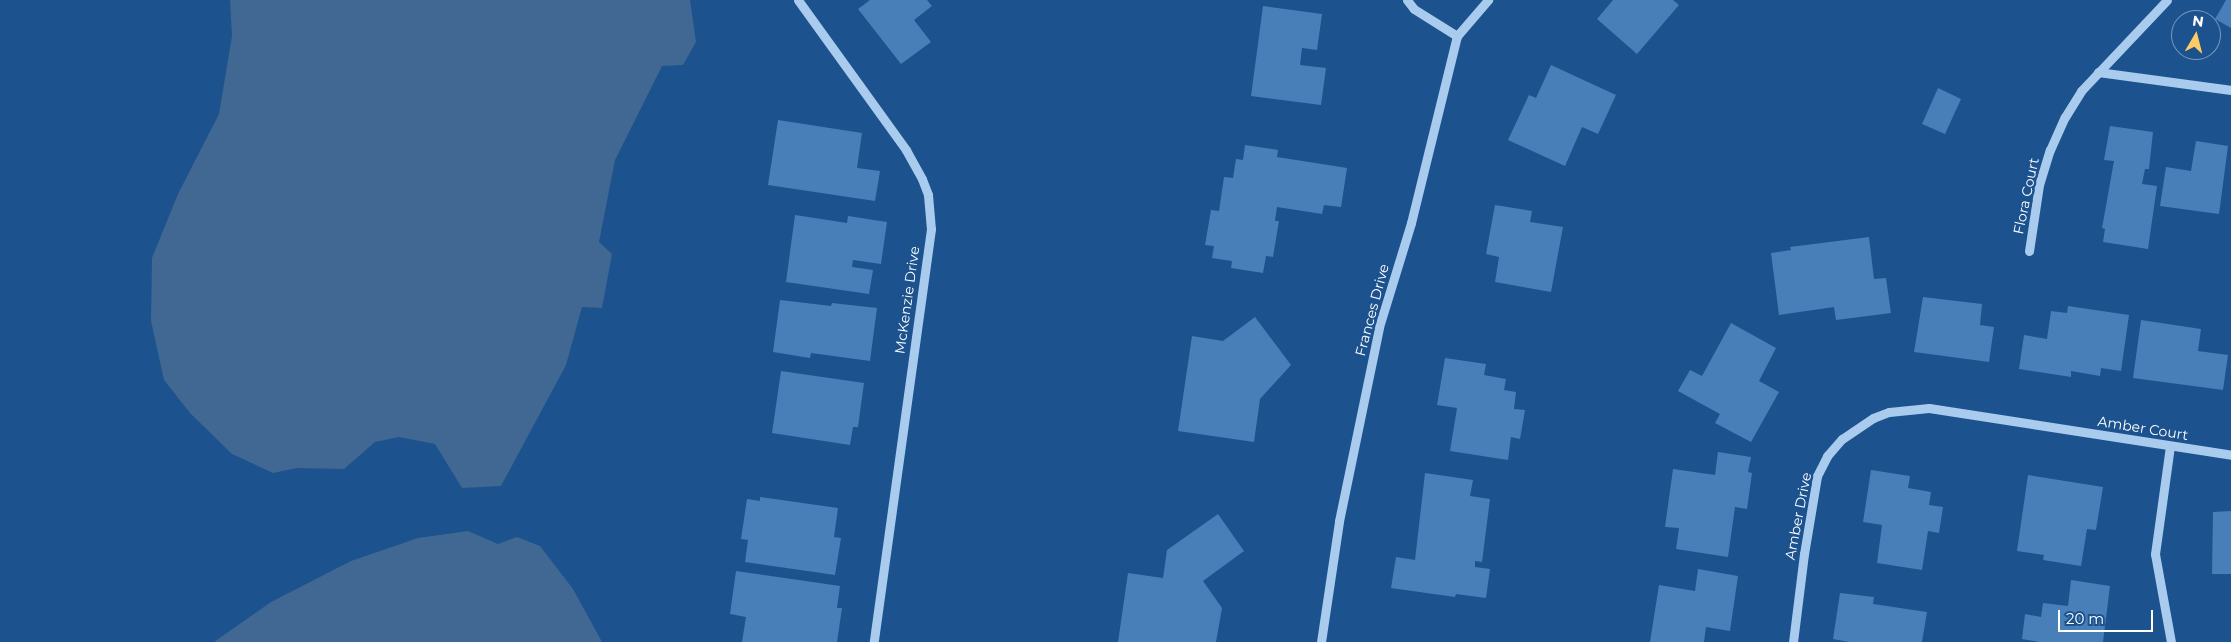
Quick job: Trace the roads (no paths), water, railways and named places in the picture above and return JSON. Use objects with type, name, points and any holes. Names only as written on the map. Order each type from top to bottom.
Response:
[{"type":"street","name":"McKenzie Drive","points":[[798,0],[906,150],[922,179],[928,195],[931,229],[874,642]]},
{"type":"street","points":[[1407,0],[1414,9],[1457,36]]},
{"type":"street","name":"Frances Drive","points":[[1321,642],[1339,521],[1379,328],[1411,222],[1457,36],[1488,0]]},
{"type":"street","name":"Flora Court","points":[[2029,251],[2040,185],[2050,150],[2065,117],[2081,91],[2167,0]]},
{"type":"street","points":[[2098,72],[2231,90]]},
{"type":"street","name":"Amber Drive","points":[[1794,642],[1804,554],[1817,476],[1828,456],[1842,439],[1873,418],[1889,412],[1906,409],[1929,408],[2050,428]]},
{"type":"street","name":"Amber Court","points":[[2050,428],[2231,455]]},
{"type":"street","points":[[2170,446],[2155,554],[2170,642]]},
{"type":"water","points":[[230,0],[690,0],[696,42],[683,65],[662,66],[615,160],[599,242],[612,254],[602,308],[582,307],[566,365],[501,486],[462,488],[435,444],[399,437],[375,442],[344,469],[297,468],[273,473],[232,454],[190,413],[164,380],[151,321],[152,258],[178,194],[219,114],[232,36]]},
{"type":"water","points":[[468,531],[498,544],[517,537],[540,546],[573,589],[602,642],[214,642],[271,602],[351,561],[418,538]]}]
